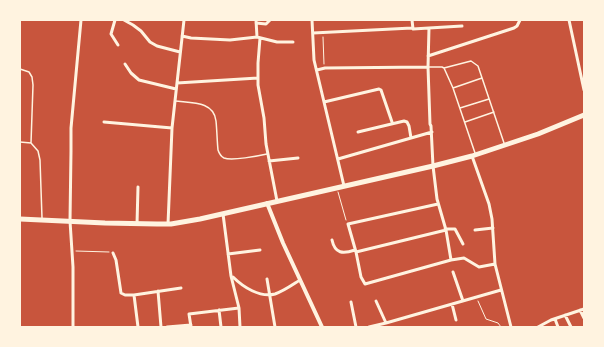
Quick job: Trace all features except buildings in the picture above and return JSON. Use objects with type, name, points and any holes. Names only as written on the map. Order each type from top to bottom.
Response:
[{"type":"highway","points":[[20,218],[136,224],[168,224],[223,214],[433,166],[474,155],[505,146],[584,115]]},
{"type":"street","points":[[73,327],[70,221],[71,128],[81,20]]},
{"type":"street","points":[[115,20],[112,36],[118,45]]},
{"type":"street","points":[[124,20],[141,31],[150,42],[157,46],[180,52]]},
{"type":"street","points":[[168,224],[172,128],[184,20]]},
{"type":"street","points":[[270,20],[266,24],[256,22],[259,38],[258,78],[269,161],[277,202]]},
{"type":"street","points":[[312,20],[314,60],[344,186]]},
{"type":"street","points":[[412,20],[412,28]]},
{"type":"street","points":[[428,56],[514,28],[520,20]]},
{"type":"street","points":[[569,20],[584,90]]},
{"type":"street","points":[[313,33],[462,26]]},
{"type":"street","points":[[429,28],[428,67],[433,166],[438,204],[446,230],[451,260]]},
{"type":"street","points":[[182,36],[191,38],[230,40],[259,38],[277,42],[293,42]]},
{"type":"street","points":[[125,64],[131,73],[139,80],[176,89]]},
{"type":"street","points":[[317,70],[325,68],[428,67]]},
{"type":"street","points":[[177,83],[258,78]]},
{"type":"street","points":[[324,102],[379,89],[381,90],[392,122]]},
{"type":"street","points":[[358,132],[404,120],[409,126],[410,138]]},
{"type":"street","points":[[104,122],[172,128]]},
{"type":"street","points":[[338,159],[432,132]]},
{"type":"street","points":[[474,155],[488,197],[493,228],[495,264],[511,327]]},
{"type":"street","points":[[269,161],[298,158]]},
{"type":"street","points":[[136,224],[138,187]]},
{"type":"street","points":[[267,204],[283,243],[322,327]]},
{"type":"street","points":[[438,204],[348,224],[356,251],[361,276],[365,284],[451,260],[464,258],[478,267],[495,264]]},
{"type":"street","points":[[223,214],[228,254],[239,308],[240,327]]},
{"type":"street","points":[[475,230],[493,228]]},
{"type":"street","points":[[332,240],[334,247],[338,251],[344,253],[455,229],[463,244]]},
{"type":"street","points":[[228,254],[260,250]]},
{"type":"street","points":[[113,253],[116,260],[121,293],[125,295],[134,295],[181,288]]},
{"type":"street","points":[[453,272],[463,300]]},
{"type":"street","points":[[232,276],[241,285],[251,290],[269,294],[274,294],[300,280]]},
{"type":"street","points":[[267,279],[275,327]]},
{"type":"street","points":[[369,327],[385,325],[463,300],[501,290]]},
{"type":"street","points":[[158,291],[161,327]]},
{"type":"street","points":[[134,295],[138,327]]},
{"type":"street","points":[[376,301],[385,325]]},
{"type":"street","points":[[351,302],[356,327]]},
{"type":"street","points":[[452,304],[456,320]]},
{"type":"street","points":[[167,327],[191,326],[189,314],[239,308]]},
{"type":"street","points":[[538,327],[584,308]]},
{"type":"street","points":[[219,310],[222,327]]},
{"type":"street","points":[[580,310],[584,318]]},
{"type":"street","points":[[565,315],[571,327]]},
{"type":"street","points":[[555,319],[558,327]]},
{"type":"lane","points":[[428,67],[444,68],[473,62],[478,66],[505,146]]},
{"type":"lane","points":[[444,68],[460,108],[474,155]]},
{"type":"lane","points":[[20,69],[29,72],[34,85],[31,143],[40,155],[42,220]]},
{"type":"lane","points":[[453,88],[482,78]]},
{"type":"lane","points":[[460,108],[489,99]]},
{"type":"lane","points":[[175,101],[205,106],[212,110],[216,120],[219,154],[223,158],[232,159],[268,154]]},
{"type":"lane","points":[[465,123],[494,112]]},
{"type":"lane","points":[[20,142],[31,143]]},
{"type":"path","points":[[323,33],[325,68]]},
{"type":"path","points":[[336,188],[348,224]]},
{"type":"path","points":[[72,251],[113,253]]},
{"type":"path","points":[[476,297],[486,319],[498,323],[501,327]]}]
